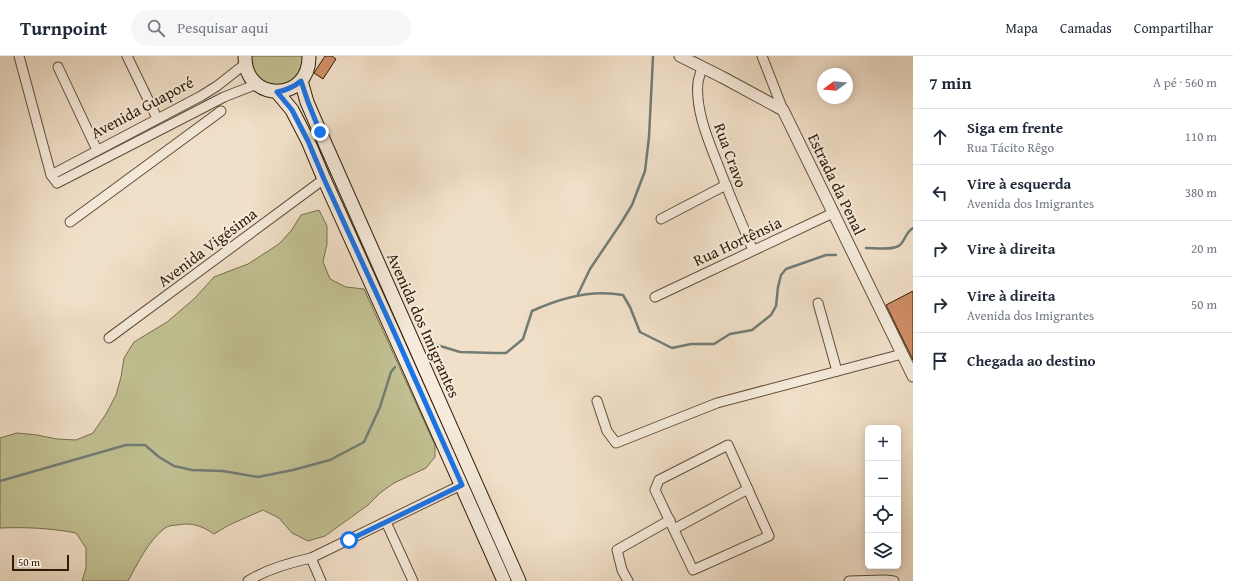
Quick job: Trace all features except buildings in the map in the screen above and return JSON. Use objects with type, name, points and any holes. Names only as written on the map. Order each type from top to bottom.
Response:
[{"type":"main road","points":[[245,60],[248,73],[257,84],[261,87],[277,92],[294,87],[301,81],[306,73],[311,58]]},
{"type":"main road","name":"Avenida dos Imigrantes","points":[[301,81],[320,132],[519,581]]},
{"type":"main road","name":"Avenida dos Imigrantes","points":[[277,92],[292,110],[302,128],[504,581]]},
{"type":"street","points":[[19,56],[51,175]]},
{"type":"street","points":[[127,56],[157,118]]},
{"type":"street","points":[[680,56],[783,110]]},
{"type":"street","points":[[762,56],[783,110]]},
{"type":"street","name":"Avenida Guaporé","points":[[245,60],[217,86],[194,100],[157,118],[51,175],[55,182],[60,182],[224,97],[257,84]]},
{"type":"street","points":[[58,67],[97,150]]},
{"type":"street","name":"Rua Cravo","points":[[702,67],[698,82],[702,120],[707,137],[753,250]]},
{"type":"street","name":"Estrada da Penal","points":[[783,110],[913,376]]},
{"type":"street","points":[[70,222],[221,111]]},
{"type":"street","points":[[176,121],[186,137]]},
{"type":"street","points":[[108,144],[114,154]]},
{"type":"street","name":"Avenida Vigésima","points":[[109,338],[324,179]]},
{"type":"street","points":[[661,219],[726,185]]},
{"type":"street","name":"Rua Hortênsia","points":[[655,297],[833,213]]},
{"type":"street","points":[[818,303],[837,371]]},
{"type":"street","points":[[597,401],[607,431],[616,443],[717,403],[902,354]]},
{"type":"street","points":[[728,445],[769,536],[693,570],[670,520],[655,490],[659,480],[728,445]]},
{"type":"street","points":[[248,581],[277,567],[311,558],[462,485]]},
{"type":"street","points":[[674,529],[748,489]]},
{"type":"street","points":[[628,581],[622,570],[617,550],[670,520]]},
{"type":"street","points":[[386,522],[413,581]]},
{"type":"street","points":[[311,558],[321,581]]},
{"type":"street","points":[[849,581],[894,581]]},
{"type":"shaded area","points":[[249,56],[305,56],[298,79],[277,88],[255,77]]},
{"type":"shaded area","points":[[319,210],[327,226],[327,244],[323,262],[330,279],[346,287],[364,289],[435,445],[435,457],[426,468],[394,483],[380,493],[368,505],[325,536],[308,541],[292,533],[279,518],[263,510],[229,525],[214,534],[192,524],[172,525],[165,528],[153,539],[128,581],[82,581],[86,568],[86,548],[76,533],[38,528],[0,528],[0,438],[17,433],[57,439],[76,440],[93,433],[106,414],[116,395],[124,358],[134,342],[167,322],[195,298],[214,277],[248,264],[279,244],[291,231],[301,215]]},
{"type":"waterway","points":[[578,294],[590,269],[632,205],[645,171],[649,137],[653,57]]},
{"type":"waterway","points":[[866,248],[895,248],[903,242],[909,231],[913,228]]},
{"type":"waterway","points":[[437,345],[460,352],[506,353],[523,339],[532,311],[554,302],[576,296],[599,293],[623,295],[630,307],[640,332],[672,348],[691,344],[714,344],[730,334],[752,330],[771,315],[776,306],[781,275],[786,269],[826,255],[836,255]]},
{"type":"waterway","points":[[0,481],[126,445],[145,445],[159,457],[174,466],[192,470],[223,471],[258,477],[293,470],[330,460],[364,442],[380,407],[391,372],[395,367]]},
{"type":"route","points":[[320,132],[301,81],[294,87],[277,92],[292,110],[302,128],[462,485],[349,540]]}]
